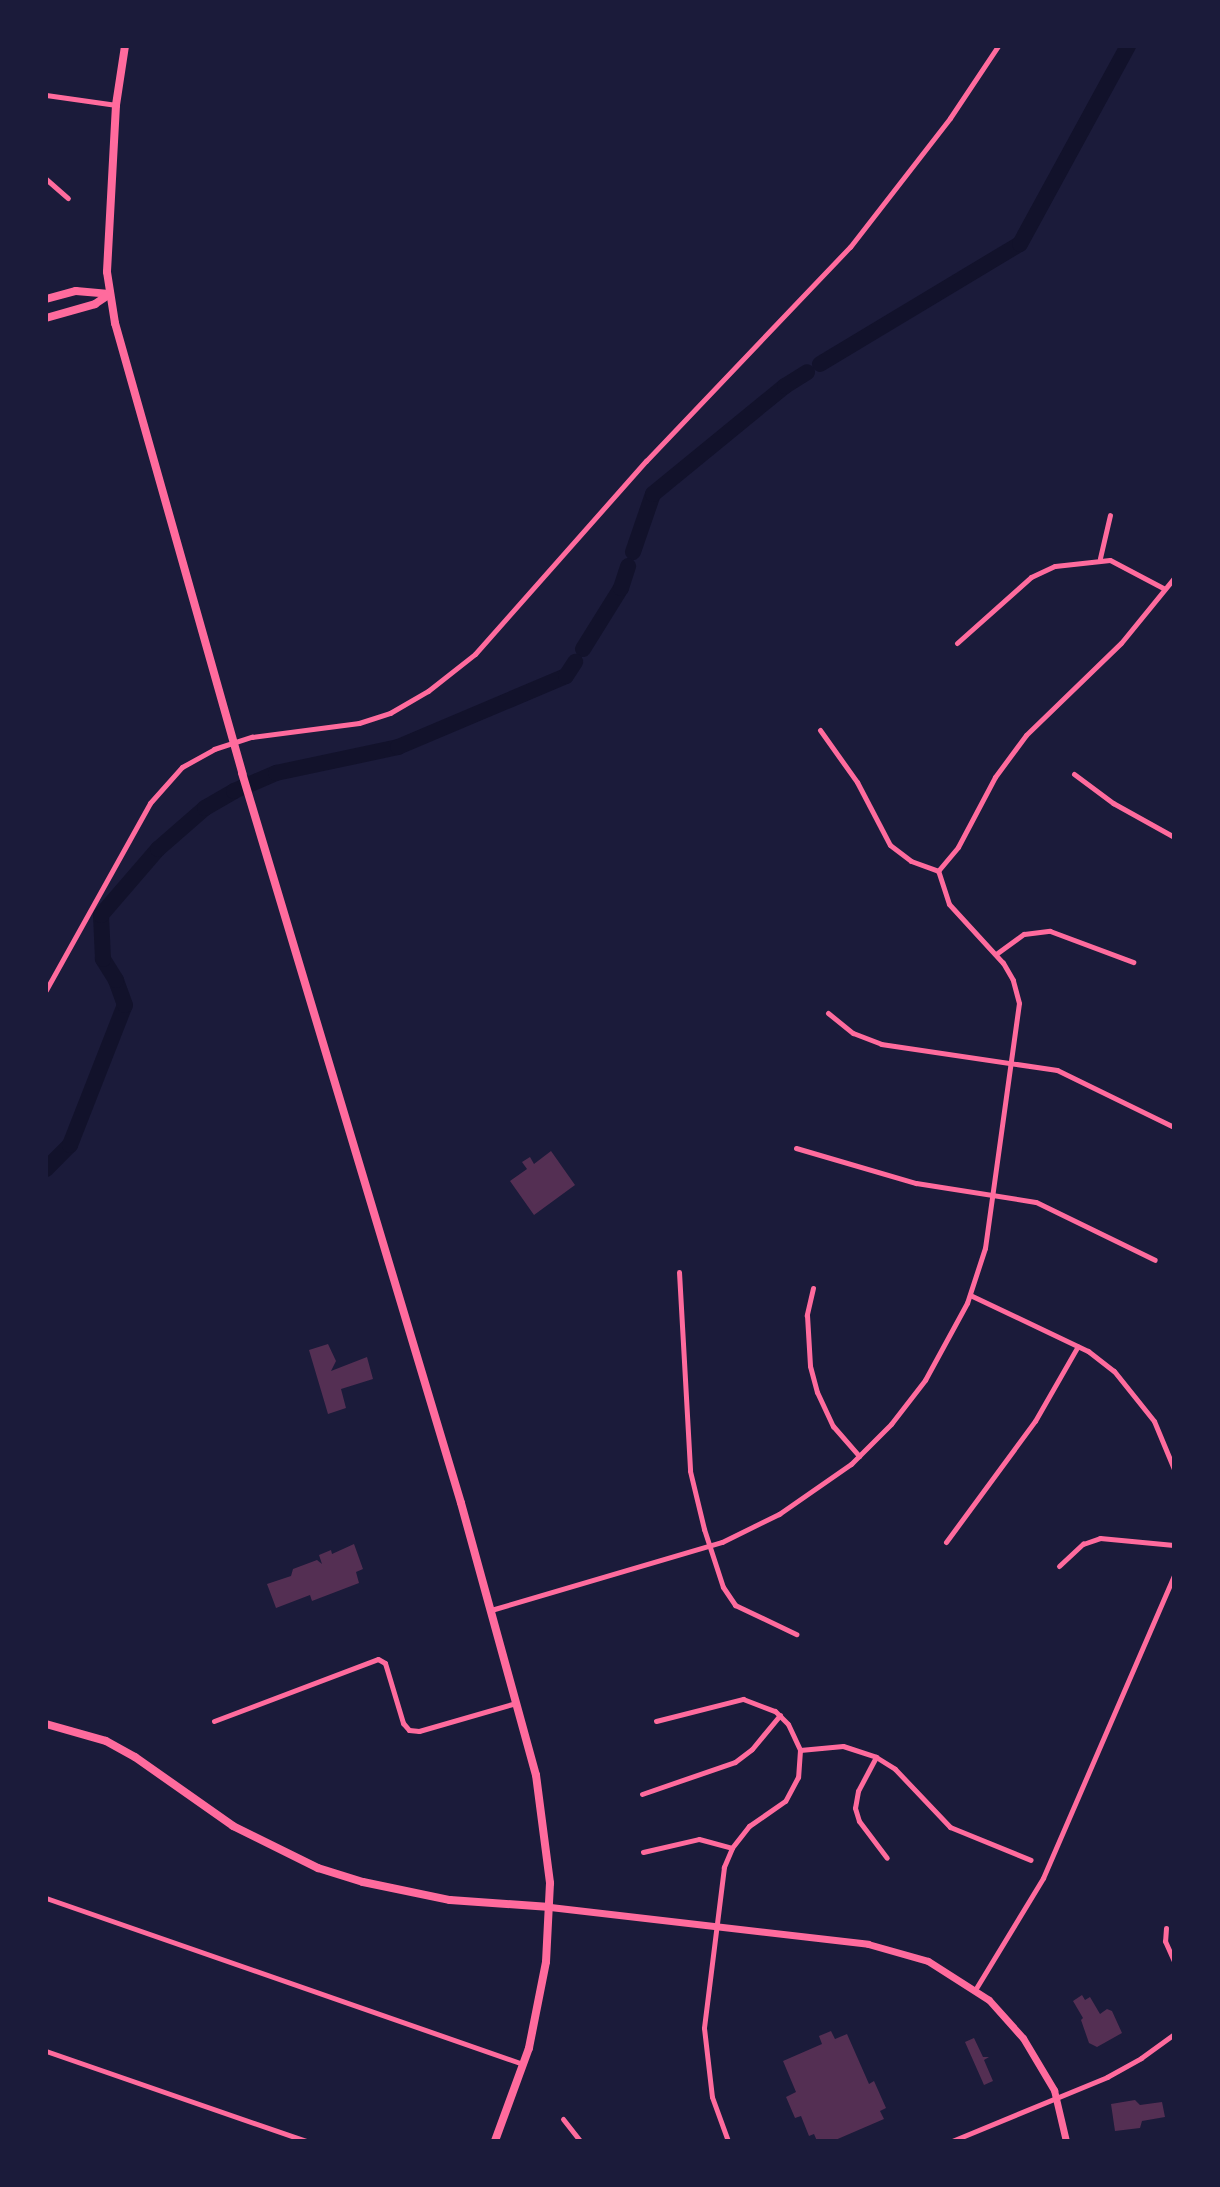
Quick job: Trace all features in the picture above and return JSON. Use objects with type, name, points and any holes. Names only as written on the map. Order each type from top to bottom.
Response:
[{"type":"main road","points":[[125,46],[116,105],[107,272],[126,365],[242,773],[518,1703],[544,1817],[550,1907],[541,1994],[524,2064],[495,2141]]},
{"type":"main road","points":[[46,299],[76,291],[110,294]]},
{"type":"main road","points":[[46,318],[95,304],[110,294]]},
{"type":"main road","points":[[46,1724],[116,1746],[233,1826],[318,1868],[363,1882],[450,1900],[550,1907],[881,1946],[928,1961],[975,1990],[1012,2023],[1029,2045],[1057,2097],[1066,2141]]},
{"type":"street","points":[[46,990],[156,794],[182,767],[234,742],[379,717],[428,691],[475,654],[646,461],[850,247],[950,118],[998,46]]},
{"type":"street","points":[[46,95],[116,105]]},
{"type":"street","points":[[46,179],[68,198]]},
{"type":"street","points":[[1100,558],[1110,515]]},
{"type":"street","points":[[957,643],[1031,577],[1055,566],[1100,558],[1125,566],[1163,588]]},
{"type":"street","points":[[938,871],[958,847],[995,777],[1026,735],[1121,643],[1174,578]]},
{"type":"street","points":[[820,730],[857,782],[890,845],[911,861],[938,871]]},
{"type":"street","points":[[1074,774],[1113,803],[1174,837]]},
{"type":"street","points":[[491,1610],[710,1546],[779,1514],[813,1493],[859,1456],[891,1424],[943,1351],[970,1295],[985,1248],[1012,1063],[1017,992],[996,954],[956,915],[943,892],[938,871]]},
{"type":"street","points":[[996,954],[1024,934],[1050,931],[1133,962]]},
{"type":"street","points":[[828,1013],[853,1033],[881,1044],[1057,1070],[1174,1127]]},
{"type":"street","points":[[796,1148],[916,1183],[995,1194],[1055,1209],[1155,1260]]},
{"type":"street","points":[[679,1272],[690,1471],[696,1504],[723,1587],[735,1605],[796,1634]]},
{"type":"street","points":[[813,1288],[807,1315],[810,1366],[817,1392],[833,1426],[859,1456]]},
{"type":"street","points":[[970,1295],[1078,1346],[1114,1371],[1143,1403],[1164,1440],[1174,1469]]},
{"type":"street","points":[[946,1542],[1035,1421],[1078,1346]]},
{"type":"street","points":[[1059,1566],[1083,1544],[1100,1538],[1174,1545]]},
{"type":"street","points":[[975,1990],[1043,1878],[1174,1575]]},
{"type":"street","points":[[214,1721],[378,1659],[385,1663],[403,1723],[409,1730],[419,1731],[518,1703]]},
{"type":"street","points":[[656,1721],[743,1699],[768,1706],[780,1715],[788,1724],[800,1750],[798,1777],[785,1801],[749,1826],[732,1848],[724,1867],[704,2028],[706,2063],[728,2141]]},
{"type":"street","points":[[642,1794],[735,1762],[752,1749],[780,1715]]},
{"type":"street","points":[[800,1750],[843,1746],[876,1757],[895,1769],[950,1827],[1031,1860]]},
{"type":"street","points":[[876,1757],[858,1791],[855,1808],[859,1821],[887,1858]]},
{"type":"street","points":[[643,1852],[699,1839],[732,1848]]},
{"type":"street","points":[[46,1898],[524,2064]]},
{"type":"street","points":[[1166,1928],[1165,1941],[1174,1961]]},
{"type":"street","points":[[952,2141],[1130,2065],[1174,2034]]},
{"type":"street","points":[[46,2051],[306,2141]]},
{"type":"street","points":[[563,2119],[580,2141]]},
{"type":"building","points":[[551,1151],[575,1185],[534,1215],[510,1181],[527,1169],[522,1162],[530,1157],[534,1164]]},
{"type":"building","points":[[328,1344],[336,1361],[331,1371],[367,1357],[373,1379],[341,1389],[346,1408],[328,1414],[309,1350]]},
{"type":"building","points":[[354,1544],[363,1569],[356,1572],[359,1583],[312,1601],[310,1595],[276,1608],[267,1584],[291,1576],[293,1569],[317,1560],[322,1564],[319,1555],[331,1550],[332,1554]]},
{"type":"building","points":[[1082,1995],[1085,2000],[1090,1997],[1100,2014],[1107,2009],[1112,2011],[1122,2033],[1097,2047],[1089,2043],[1081,2020],[1083,2018],[1073,2001]]},
{"type":"building","points":[[831,2031],[835,2039],[847,2034],[869,2084],[874,2081],[886,2108],[880,2111],[884,2119],[833,2141],[817,2141],[814,2134],[809,2136],[801,2116],[795,2118],[786,2097],[796,2092],[783,2061],[822,2044],[819,2036]]},
{"type":"building","points":[[974,2038],[983,2057],[989,2057],[984,2060],[993,2081],[984,2085],[965,2042]]},
{"type":"building","points":[[1135,2100],[1140,2105],[1162,2102],[1165,2117],[1142,2121],[1140,2128],[1115,2131],[1111,2104]]},
{"type":"waterway","points":[[820,364],[1020,244],[1128,46]]},
{"type":"waterway","points":[[633,552],[653,494],[785,386],[807,372]]},
{"type":"waterway","points":[[583,649],[621,588],[628,566]]},
{"type":"waterway","points":[[46,1169],[70,1145],[125,1005],[116,980],[103,959],[101,915],[158,849],[205,808],[234,791],[276,773],[398,747],[566,676],[575,662]]}]
